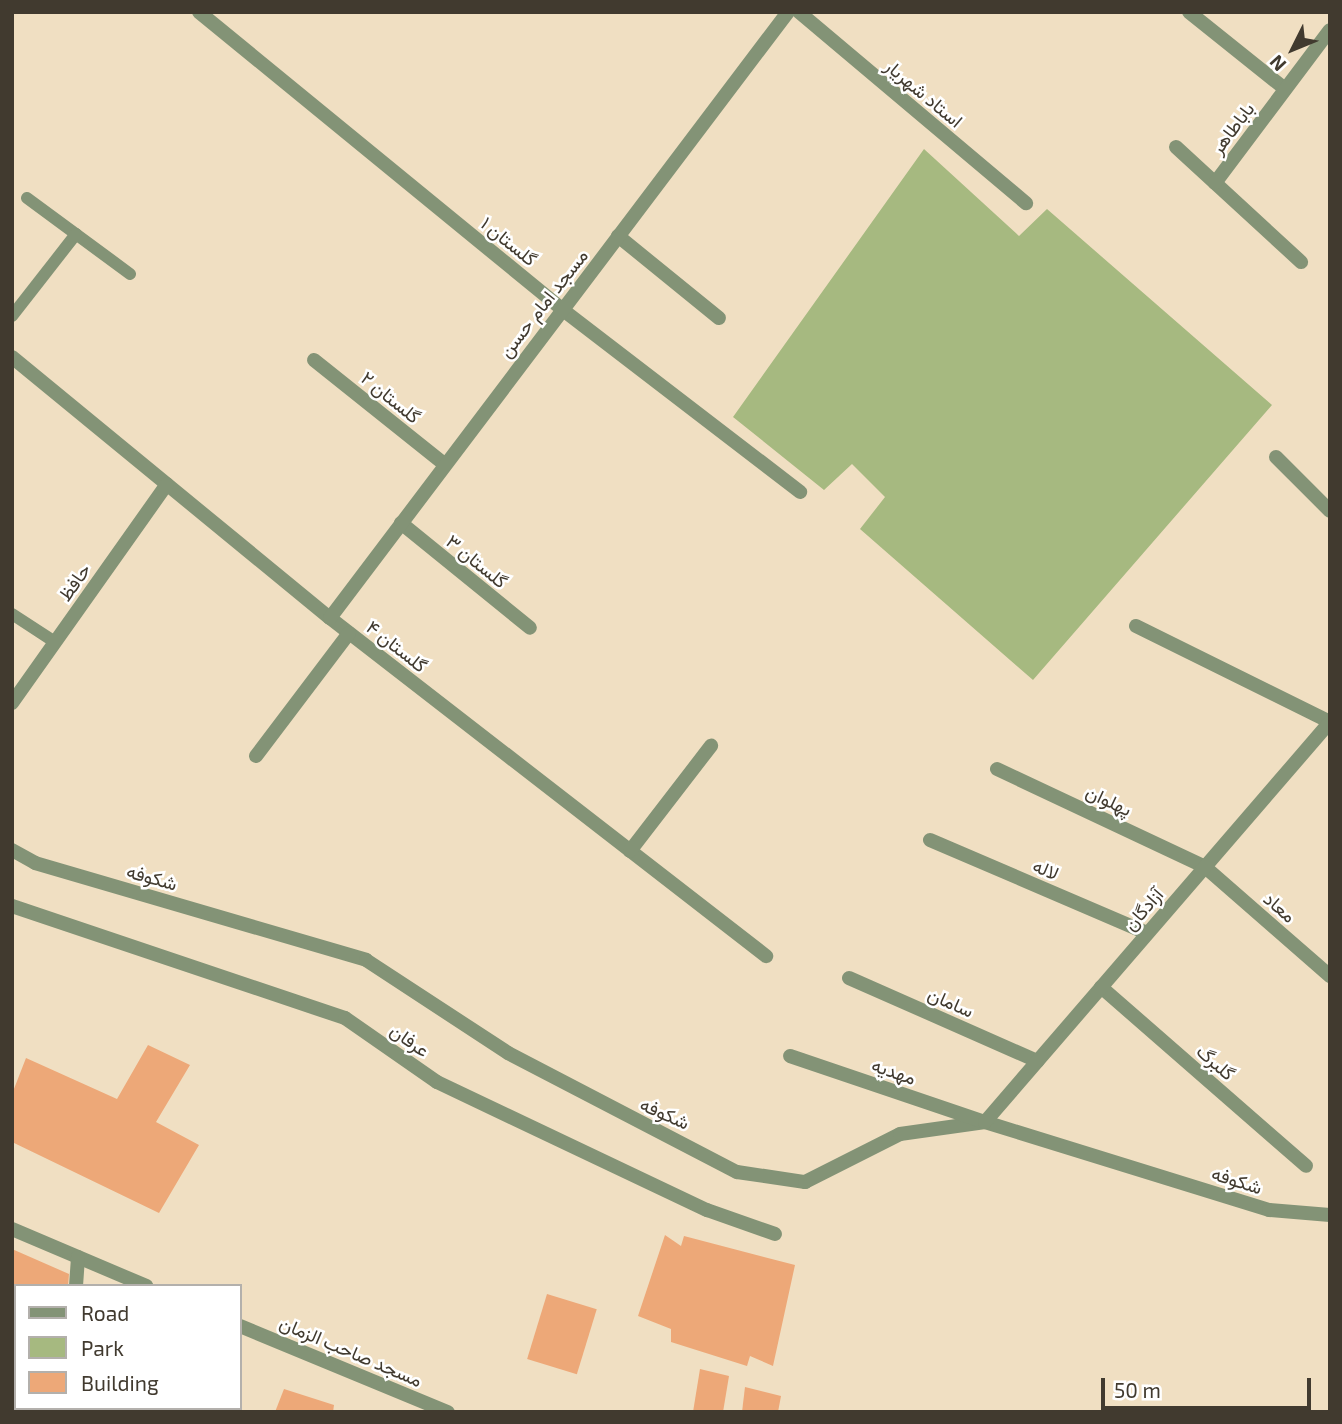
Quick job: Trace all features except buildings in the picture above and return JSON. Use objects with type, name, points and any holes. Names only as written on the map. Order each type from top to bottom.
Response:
[{"type":"street","name":"گلستان ۱","points":[[199,12],[563,310],[800,492]]},
{"type":"street","name":"مسجد امام حسن","points":[[330,618],[443,463],[563,310],[788,12]]},
{"type":"street","name":"استاد شهریار","points":[[799,12],[1026,202]]},
{"type":"street","points":[[1189,12],[1285,89]]},
{"type":"street","name":"باباطاهر","points":[[1214,183],[1330,30]]},
{"type":"street","points":[[1176,147],[1301,262]]},
{"type":"street","points":[[618,236],[719,318]]},
{"type":"street","name":"گلستان ۴","points":[[12,357],[330,618],[766,956]]},
{"type":"street","name":"گلستان ۲","points":[[314,360],[443,463]]},
{"type":"street","points":[[1276,457],[1327,502]]},
{"type":"street","name":"حافظ","points":[[12,703],[167,484]]},
{"type":"street","name":"گلستان ۳","points":[[401,523],[530,628]]},
{"type":"street","points":[[1136,626],[1330,722]]},
{"type":"street","points":[[256,756],[349,633]]},
{"type":"street","name":"آزادگان","points":[[985,1122],[1330,722]]},
{"type":"street","points":[[630,851],[711,746]]},
{"type":"street","name":"پهلوان","points":[[997,769],[1205,867]]},
{"type":"street","name":"لاله","points":[[930,841],[1147,933]]},
{"type":"street","name":"شکوفه","points":[[12,850],[35,863],[366,960],[508,1053],[737,1172],[804,1182],[900,1134],[985,1122],[1269,1210],[1330,1215]]},
{"type":"street","name":"معاد","points":[[1205,867],[1330,976]]},
{"type":"street","name":"عرفان","points":[[12,906],[345,1018],[437,1082],[707,1210],[775,1234]]},
{"type":"street","name":"سامان","points":[[849,978],[1037,1061]]},
{"type":"street","name":"گلبرگ","points":[[1101,987],[1306,1166]]},
{"type":"street","name":"مهدیه","points":[[790,1056],[985,1122]]},
{"type":"street","points":[[12,1229],[141,1284]]},
{"type":"street","points":[[76,1284],[78,1257]]},
{"type":"street","name":"مسجد صاحب الزمان","points":[[242,1327],[448,1412]]},
{"type":"lane","points":[[27,198],[130,274]]},
{"type":"lane","points":[[12,316],[76,234]]},
{"type":"lane","points":[[12,614],[55,642]]},
{"type":"green space","points":[[924,149],[1019,236],[1047,209],[1272,405],[1033,680],[860,529],[885,497],[852,464],[824,490],[733,417]]}]
